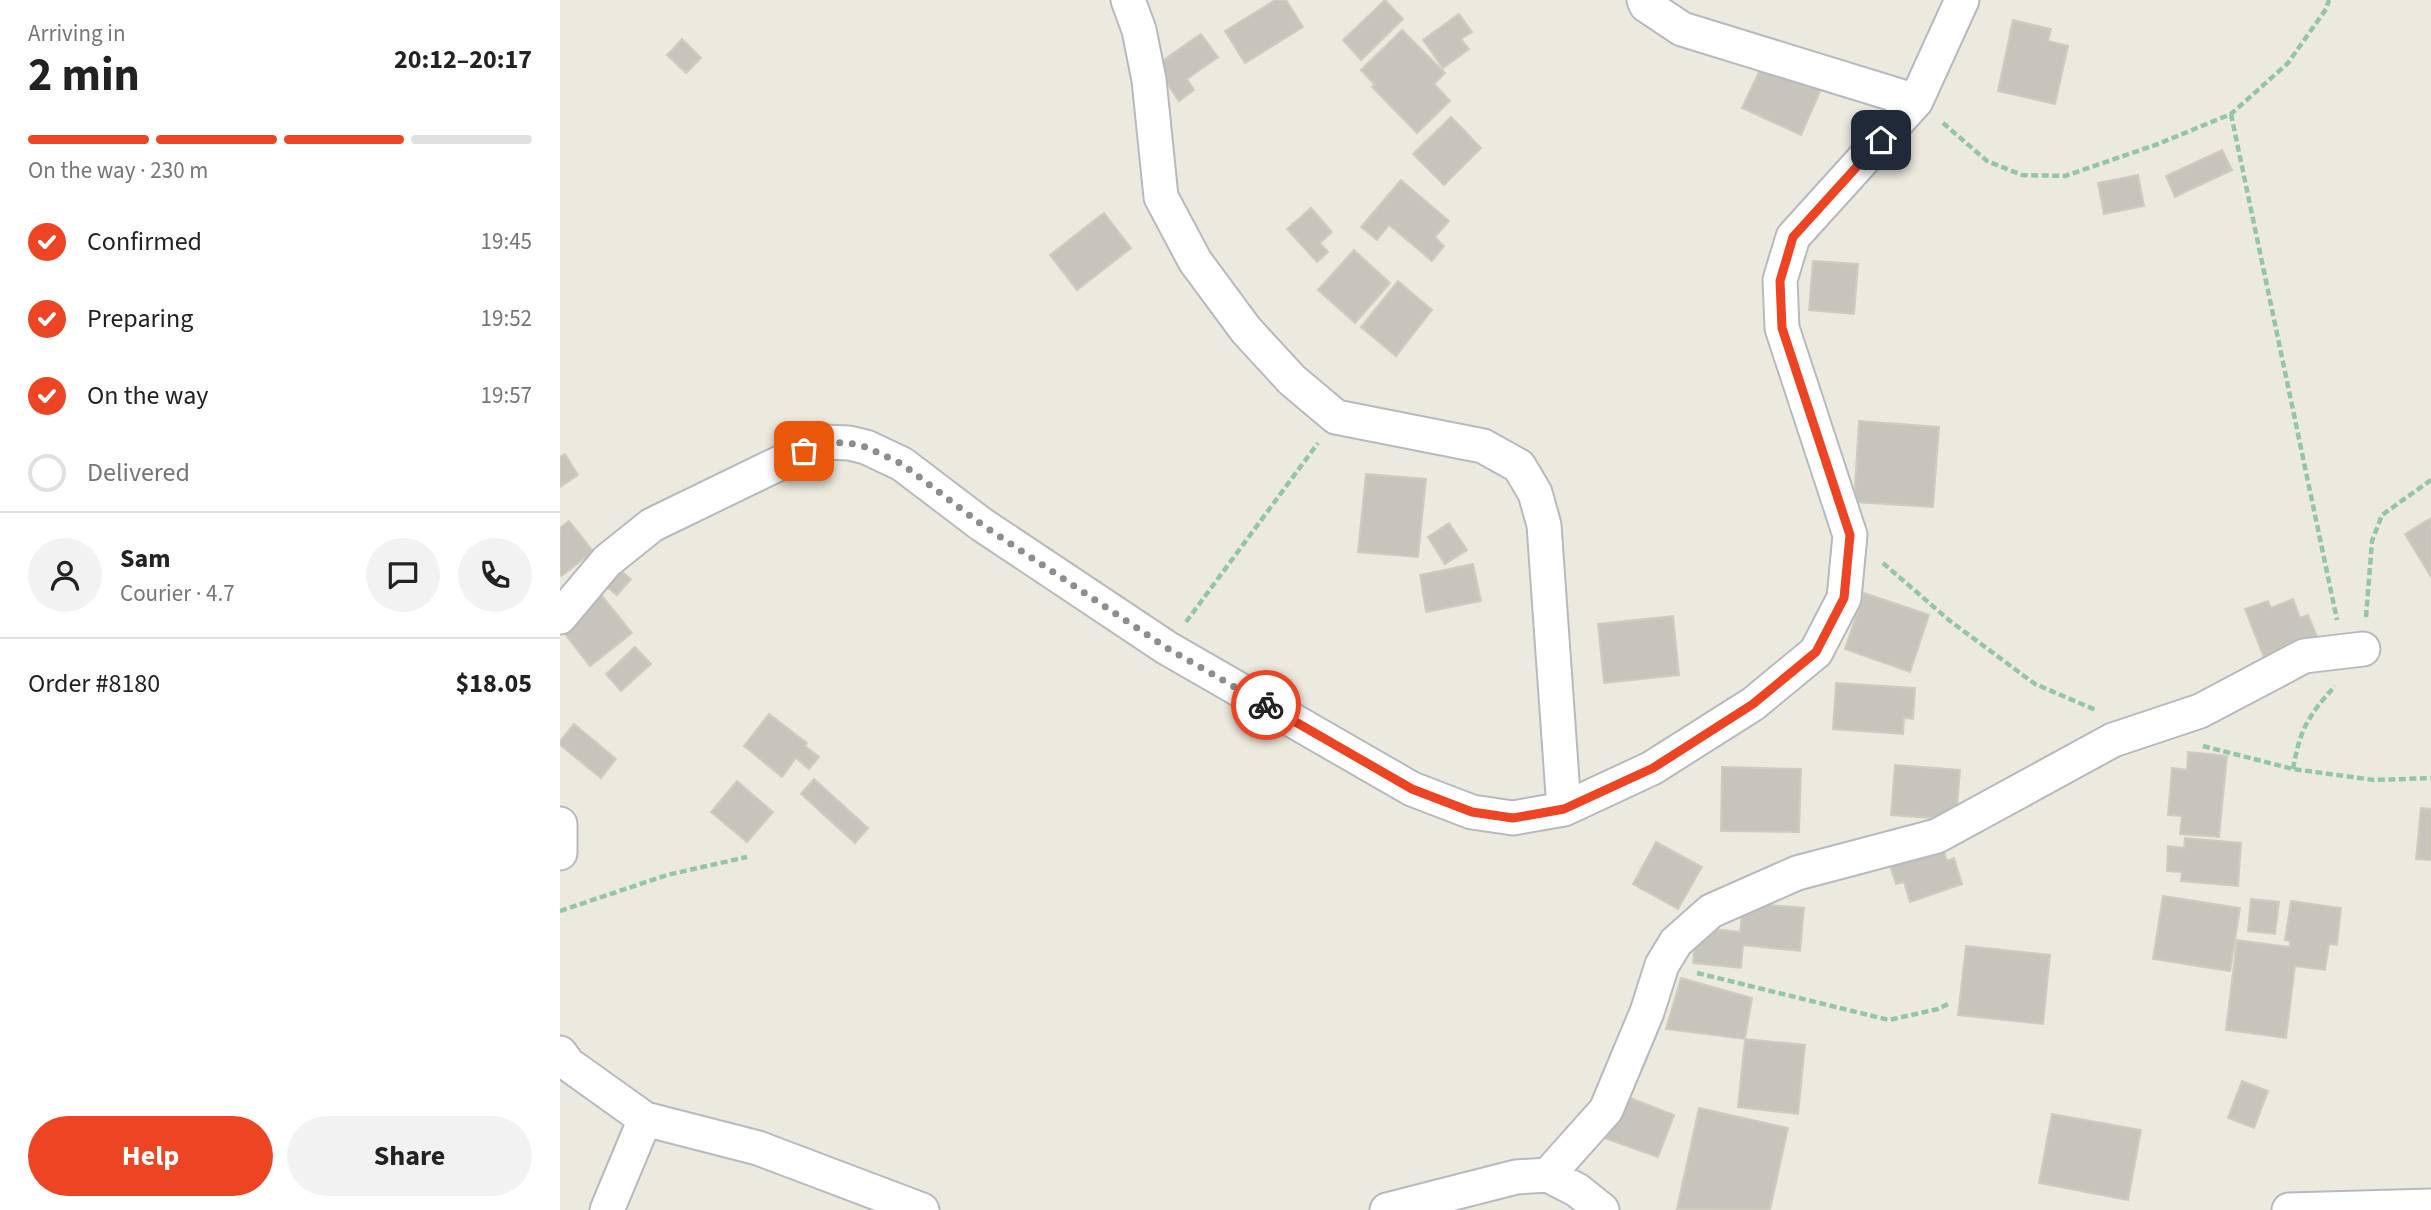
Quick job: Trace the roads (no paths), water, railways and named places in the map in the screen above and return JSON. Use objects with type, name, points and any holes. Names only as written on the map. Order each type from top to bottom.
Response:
[{"type":"street","points":[[1128,0],[1139,30],[1149,80],[1161,197],[1195,261],[1246,330],[1292,380],[1336,417],[1483,446],[1519,466],[1535,492],[1545,525],[1564,809]]},
{"type":"street","points":[[1644,0],[1646,5],[1682,29],[1916,101]]},
{"type":"street","points":[[560,617],[607,561],[652,524],[823,442],[849,443],[866,447],[902,464],[981,524],[1167,648],[1412,789],[1472,812],[1513,818],[1564,809],[1653,768],[1753,704],[1816,652],[1844,598],[1850,535],[1782,328],[1780,281],[1793,237],[1916,101],[1962,0]]},
{"type":"street","points":[[1548,1175],[1606,1110],[1647,1012],[1662,965],[1676,942],[1711,911],[1797,873],[1937,836],[2113,740],[2200,711],[2304,656],[2353,649]]},
{"type":"street","points":[[560,824],[560,853]]},
{"type":"street","points":[[560,1053],[568,1064],[645,1119],[758,1148],[922,1210]]},
{"type":"street","points":[[607,1210],[645,1119]]},
{"type":"street","points":[[1387,1210],[1452,1202],[1516,1177],[1548,1175],[1577,1190],[1602,1210]]},
{"type":"street","points":[[2289,1210],[2431,1206]]}]
